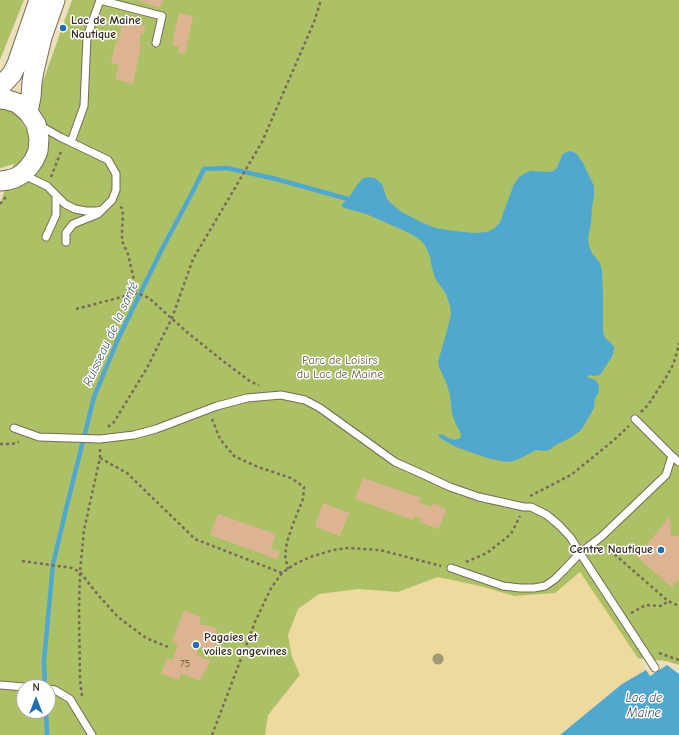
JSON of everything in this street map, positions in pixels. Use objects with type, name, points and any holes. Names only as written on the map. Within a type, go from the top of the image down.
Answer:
[{"type":"street","points":[[0,86],[12,74],[17,64],[39,0]]},
{"type":"street","points":[[0,182],[12,179],[22,174],[32,164],[38,151],[39,138],[32,118],[32,82],[42,37],[55,0]]},
{"type":"street","points":[[0,99],[17,103],[32,118]]},
{"type":"lane","points":[[71,142],[84,106],[87,38],[100,0],[162,16],[156,43]]},
{"type":"lane","points":[[32,118],[71,142],[108,160],[116,174],[116,190],[112,200],[98,214],[73,224],[66,233],[66,242]]},
{"type":"lane","points":[[22,174],[47,186],[65,204],[75,209],[86,211],[97,211],[103,209]]},
{"type":"lane","points":[[46,237],[56,215],[56,195]]},
{"type":"lane","points":[[14,428],[39,437],[100,439],[134,435],[209,409],[247,398],[281,395],[305,400],[348,428],[395,462],[450,487],[479,497],[524,507],[531,507],[547,515],[571,538],[654,668]]},
{"type":"lane","points":[[635,419],[679,462]]},
{"type":"lane","points":[[451,568],[503,586],[534,588],[545,586],[556,579],[580,553],[601,537],[666,475],[672,456]]},
{"type":"lane","points":[[0,685],[16,686]]},
{"type":"lane","points":[[56,691],[70,699],[92,735]]},
{"type":"path","points":[[84,722],[80,679],[80,572],[84,530],[100,458],[100,439],[103,431],[114,422],[147,368],[172,318],[193,259],[262,142],[314,22],[321,0]]},
{"type":"path","points":[[50,180],[63,147]]},
{"type":"path","points":[[112,200],[122,208],[122,241],[128,254],[137,293]]},
{"type":"path","points":[[76,309],[137,293],[149,298],[222,361],[251,382],[281,395]]},
{"type":"path","points":[[212,735],[254,622],[271,588],[282,573],[295,564],[323,553],[348,548],[380,550],[451,568],[487,553],[511,534],[524,507],[524,499],[571,475],[614,440],[635,419],[648,404],[673,365],[679,343]]},
{"type":"path","points":[[209,409],[220,439],[234,456],[258,467],[291,478],[304,487],[303,499],[287,542],[285,555],[288,569]]},
{"type":"path","points":[[100,458],[127,473],[195,539],[282,573]]},
{"type":"path","points":[[612,552],[668,601],[679,606]]},
{"type":"path","points":[[22,561],[72,568],[80,572],[118,617],[146,638],[168,647]]},
{"type":"path","points":[[622,618],[646,605],[662,606],[668,601]]},
{"type":"green space","points":[[0,0],[24,0],[0,60]]},
{"type":"green space","name":"Parc de Loisirs du Lac de Maine","points":[[72,0],[679,0],[679,665],[666,661],[556,651],[345,735],[0,735],[0,204],[14,164],[0,168],[0,109],[15,114],[26,129]]},
{"type":"sand","points":[[580,572],[646,670],[622,684],[560,735],[265,735],[268,715],[300,675],[292,657],[288,635],[298,609],[319,594],[358,589],[398,592],[438,577],[480,586],[514,596],[555,593]]},
{"type":"water","points":[[571,151],[577,154],[583,163],[594,186],[591,223],[588,238],[589,246],[592,253],[600,263],[602,271],[603,331],[605,338],[614,347],[613,355],[600,375],[589,375],[587,377],[598,383],[599,389],[595,398],[594,408],[580,431],[551,449],[546,451],[536,450],[514,461],[506,462],[487,458],[456,447],[440,438],[438,434],[455,440],[460,438],[461,434],[452,414],[450,395],[438,362],[451,315],[450,306],[446,294],[435,278],[430,257],[425,245],[418,238],[405,231],[366,214],[344,208],[341,205],[348,199],[363,178],[375,178],[382,184],[387,199],[392,204],[400,211],[423,223],[436,228],[455,231],[474,233],[487,232],[495,228],[500,222],[514,184],[519,177],[531,171],[553,171],[557,168],[562,155]]},
{"type":"water","name":"Lac de Maine","points":[[667,665],[679,674],[679,735],[560,735],[622,684],[646,670],[650,676]]},
{"type":"building","points":[[137,0],[163,0],[160,8]]},
{"type":"building","points":[[179,13],[193,16],[185,54],[178,53],[179,47],[172,45]]},
{"type":"building","points":[[122,22],[145,26],[144,34],[141,33],[139,45],[141,45],[133,84],[115,79],[119,65],[111,63]]},
{"type":"building","points":[[363,478],[421,498],[419,503],[432,507],[433,503],[446,509],[439,529],[419,522],[421,518],[415,516],[413,520],[355,499]]},
{"type":"building","points":[[323,503],[349,513],[340,536],[315,527]]},
{"type":"building","points":[[218,514],[276,534],[271,549],[280,551],[277,559],[210,535]]},
{"type":"building","name":"Centre Nautique","points":[[670,516],[671,536],[679,536],[679,581],[673,582],[673,588],[637,557]]},
{"type":"building","name":"Pagaies et voiles angevines","points":[[184,610],[201,617],[199,623],[217,629],[214,652],[199,647],[196,655],[211,661],[199,681],[181,673],[179,680],[161,674],[167,658],[172,660],[178,644],[172,642]]},
{"type":"waterway","name":"Ruisseau de la santé","points":[[45,679],[44,661],[53,564],[94,397],[118,339],[162,249],[204,169],[227,168],[276,179],[348,199]]},
{"type":"waterway","name":"Ruisseau de la santé","points":[[46,719],[47,735]]},
{"type":"place","name":"Lac de Maine Nautique","points":[[63,28]]},
{"type":"place","name":"Centre Nautique","points":[[661,550]]},
{"type":"place","name":"Pagaies et voiles angevines","points":[[196,645]]}]
